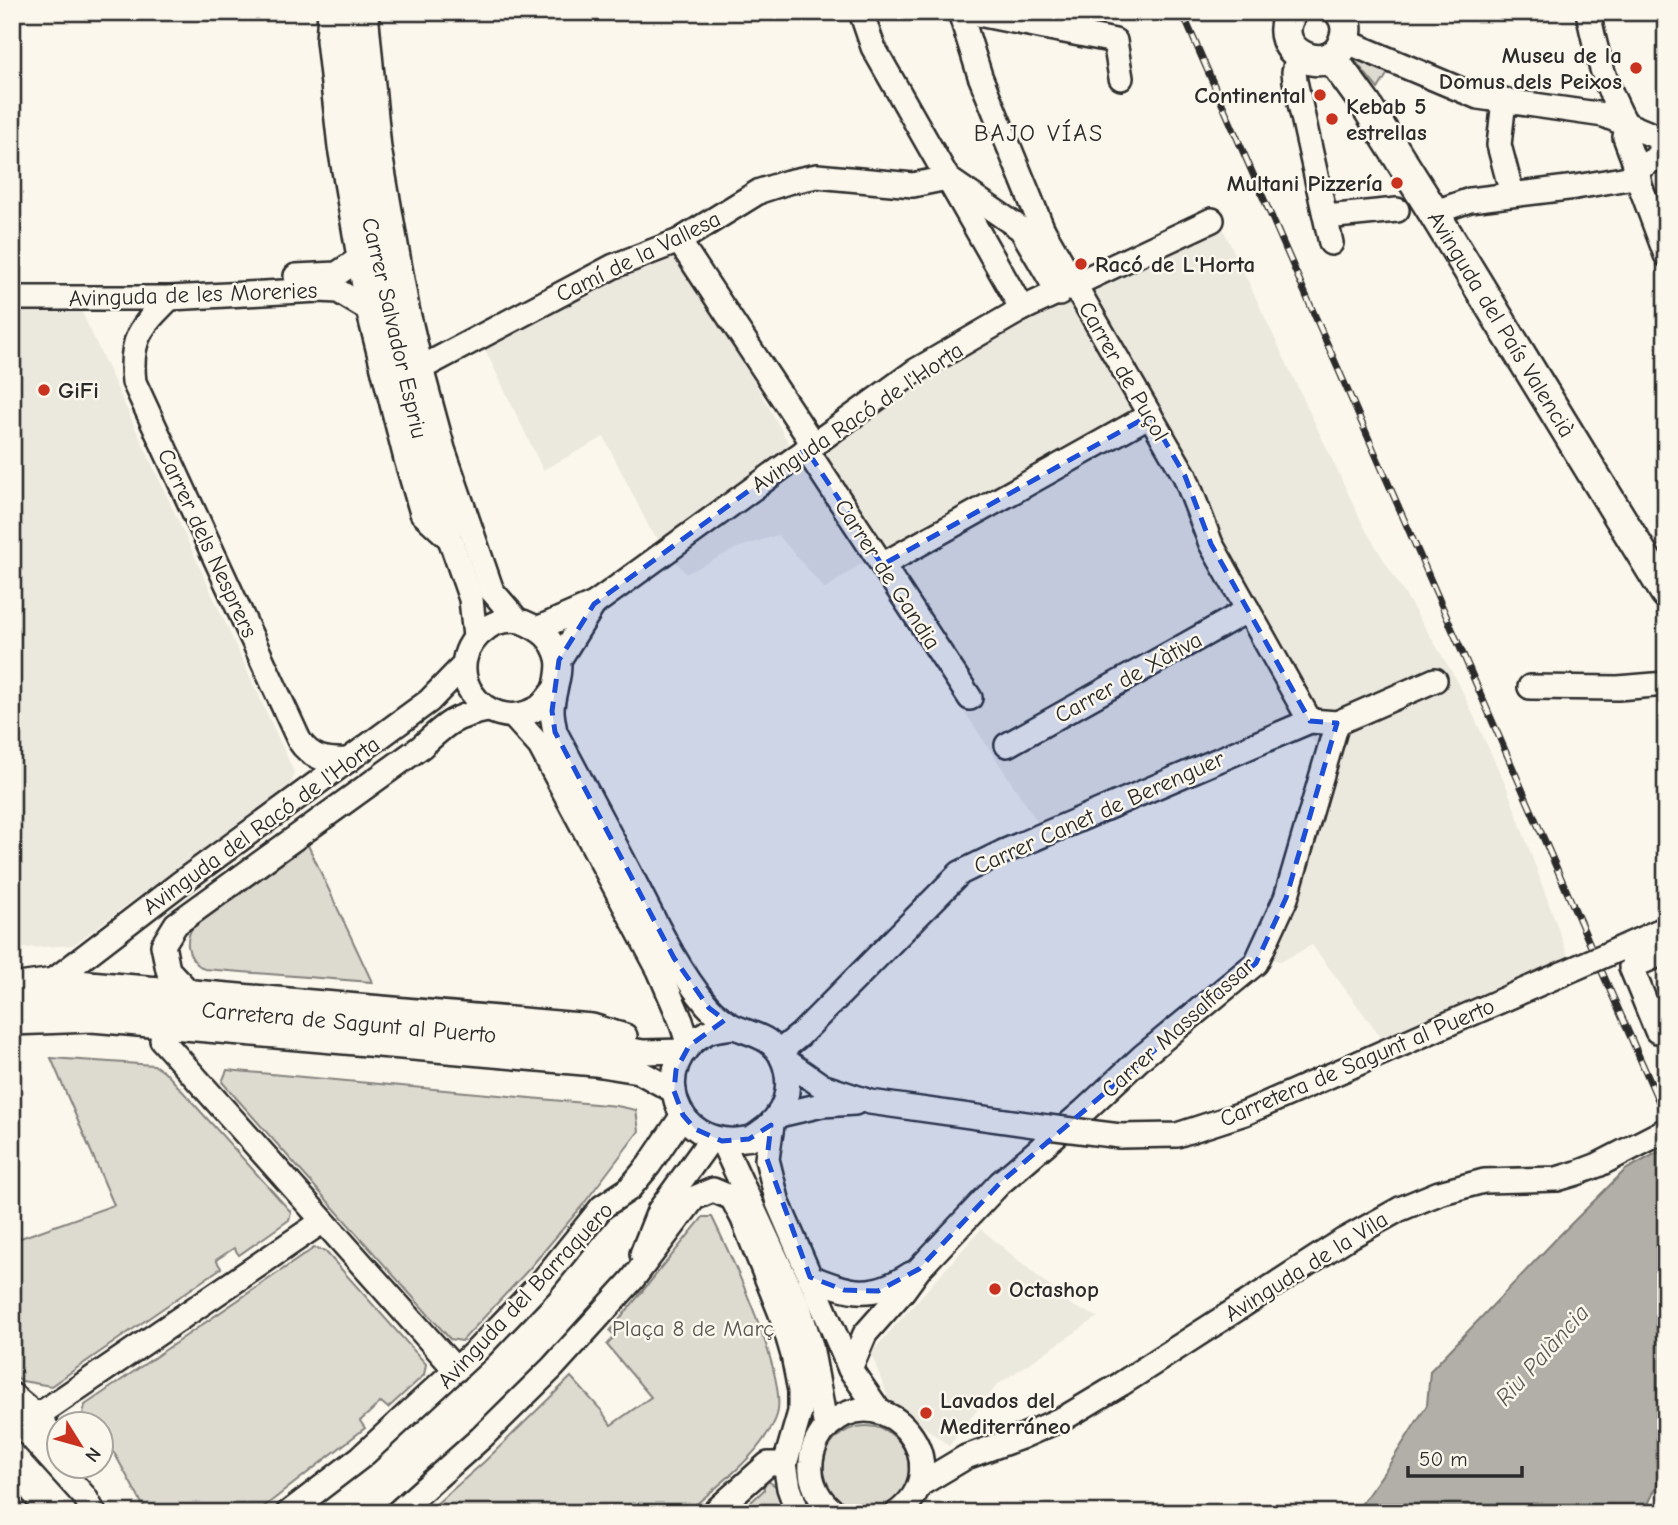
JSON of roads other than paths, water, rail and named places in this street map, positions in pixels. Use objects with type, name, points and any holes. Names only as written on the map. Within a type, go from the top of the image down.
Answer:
[{"type":"main road","points":[[1292,12],[1287,19],[1286,39],[1298,55],[1314,61],[1341,31]]},
{"type":"main road","name":"Avinguda del País Valencià","points":[[1341,31],[1375,97],[1666,568]]},
{"type":"main road","name":"Avinguda del País Valencià","points":[[1341,31],[1366,105],[1666,593]]},
{"type":"street","points":[[330,12],[328,40],[340,147],[368,309],[422,513],[450,539]]},
{"type":"street","name":"Carrer Salvador Espriu","points":[[345,12],[359,147],[376,254],[403,379],[450,539],[471,599],[475,636]]},
{"type":"street","name":"Carrer Salvador Espriu","points":[[366,12],[379,148],[407,308],[421,368],[443,449],[492,592],[517,620]]},
{"type":"street","points":[[861,12],[873,47],[1022,309]]},
{"type":"street","name":"Carrer de Puçol","points":[[960,12],[1032,229],[1066,289],[1150,415],[1185,476],[1211,544],[1310,721]]},
{"type":"street","points":[[968,12],[1115,41],[1121,78]]},
{"type":"street","points":[[1588,12],[1599,64],[1612,100],[1627,126],[1625,137],[1666,255]]},
{"type":"street","points":[[1341,31],[1479,97],[1604,115],[1627,126],[1647,131],[1664,147],[1628,178],[1470,200],[1444,209]]},
{"type":"street","points":[[1298,55],[1294,72],[1331,243]]},
{"type":"street","points":[[1504,100],[1499,145],[1512,194]]},
{"type":"street","name":"Camí de la Vallesa","points":[[421,368],[614,266],[678,241],[760,191],[817,176],[913,185],[947,178]]},
{"type":"street","points":[[947,178],[1032,229]]},
{"type":"street","points":[[1326,217],[1397,210]]},
{"type":"street","name":"Avinguda Racó de l'Horta","points":[[539,628],[594,604],[915,371],[1022,309],[1212,220]]},
{"type":"street","name":"Carrer de Gandia","points":[[678,241],[882,565],[970,698]]},
{"type":"street","name":"Avinguda de les Moreries","points":[[12,285],[174,284],[337,274],[359,258]]},
{"type":"street","name":"Avinguda de les Moreries","points":[[12,298],[170,298],[318,290],[338,291],[368,309]]},
{"type":"street","name":"Carrer dels Nesprers","points":[[170,298],[144,324],[131,357],[134,382],[299,740],[306,751],[328,761],[349,760]]},
{"type":"street","points":[[882,565],[1150,415]]},
{"type":"street","name":"Avinguda Racó de l'Horta","points":[[559,660],[594,604]]},
{"type":"street","name":"Carrer de Xàtiva","points":[[1007,745],[1248,610]]},
{"type":"street","points":[[554,690],[537,709],[513,716],[487,710],[468,691],[463,666],[466,650],[475,636],[494,623],[517,620],[539,628],[552,642],[559,660],[552,711],[555,732],[674,958],[709,1008],[734,1027],[759,1034],[780,1055],[788,1077],[787,1097],[776,1120],[767,1159],[778,1203],[850,1369],[880,1412]]},
{"type":"street","name":"Avinguda del Racó de l'Horta","points":[[54,980],[179,884],[429,701],[463,666]]},
{"type":"street","name":"Carrer Canet de Berenguer","points":[[780,1055],[960,873],[1003,852],[1310,721],[1337,723],[1435,680]]},
{"type":"street","points":[[1530,687],[1618,688],[1666,684]]},
{"type":"street","name":"Avinguda del Racó de l'Horta","points":[[187,990],[168,970],[163,945],[176,924],[421,747],[446,724],[461,715],[487,710]]},
{"type":"street","points":[[513,716],[540,746],[659,970],[681,1021],[687,1048]]},
{"type":"street","name":"Carrer Massalfassar","points":[[850,1369],[865,1334],[904,1291],[919,1269],[1000,1183],[1143,1056],[1256,963],[1286,898],[1337,723]]},
{"type":"street","name":"Carretera de Sagunt al Puerto","points":[[780,1055],[822,1086],[870,1102],[1120,1136],[1177,1135],[1245,1114],[1666,928]]},
{"type":"street","points":[[1657,1031],[1631,967],[1666,951]]},
{"type":"street","points":[[12,986],[54,980],[592,1026],[627,1036],[643,1052]]},
{"type":"street","name":"Carretera de Sagunt al Puerto","points":[[12,1002],[89,999],[598,1044],[643,1052],[687,1048]]},
{"type":"street","name":"Carretera de Sagunt al Puerto","points":[[12,1023],[92,1020],[615,1067],[638,1071],[674,1091]]},
{"type":"street","points":[[734,1027],[709,1031],[687,1048],[676,1070],[674,1091],[683,1115],[695,1129],[717,1140],[749,1139],[776,1120]]},
{"type":"street","points":[[12,1038],[94,1035],[573,1076],[615,1067]]},
{"type":"street","points":[[162,1041],[456,1370]]},
{"type":"street","name":"Carretera de Sagunt al Puerto","points":[[776,1120],[822,1105],[870,1102]]},
{"type":"street","name":"Avinguda del Barraquero","points":[[288,1513],[361,1457],[456,1370],[540,1284],[603,1207],[629,1189],[683,1115]]},
{"type":"street","name":"Avinguda de la Vila","points":[[919,1485],[966,1457],[1066,1417],[1344,1240],[1400,1209],[1439,1193],[1484,1181],[1557,1179],[1598,1165],[1666,1130]]},
{"type":"street","points":[[632,1280],[659,1211],[717,1140]]},
{"type":"street","points":[[717,1140],[799,1308],[811,1346],[826,1428]]},
{"type":"street","points":[[397,1513],[481,1438],[552,1368],[632,1280],[694,1198],[713,1190],[732,1199],[743,1219],[781,1314],[798,1379],[800,1412],[785,1464],[789,1488],[798,1513]]},
{"type":"street","points":[[37,1416],[323,1221]]},
{"type":"street","name":"Carrer Massalfassar","points":[[810,1277],[844,1290],[878,1291],[891,1287],[919,1269]]},
{"type":"street","points":[[12,1395],[46,1427]]},
{"type":"street","points":[[826,1509],[811,1477],[811,1462],[819,1437],[826,1428],[850,1413],[867,1411],[880,1412],[901,1422],[916,1441],[922,1462],[919,1485],[906,1505],[897,1513]]},
{"type":"street","points":[[12,1416],[85,1497],[94,1513]]},
{"type":"street","points":[[916,1441],[966,1457]]},
{"type":"street","points":[[713,1513],[768,1464],[785,1464]]},
{"type":"street","points":[[88,1480],[113,1513]]},
{"type":"street","points":[[12,1507],[17,1513]]},
{"type":"water","name":"Riu Palància","points":[[1666,1148],[1666,1466],[1644,1513],[1355,1513],[1427,1405],[1430,1371],[1625,1170]]},
{"type":"railway","points":[[1182,12],[1666,1118]]},
{"type":"place","name":"Museu de la Domus dels Peixos","points":[[1636,68]]},
{"type":"place","name":"Continental","points":[[1320,95]]},
{"type":"place","name":"Kebab 5 estrellas","points":[[1332,119]]},
{"type":"place","name":"Multani Pizzería","points":[[1397,183]]},
{"type":"place","name":"Racó de L'Horta","points":[[1081,264]]},
{"type":"place","name":"GiFi","points":[[44,390]]},
{"type":"place","name":"Octashop","points":[[995,1289]]},
{"type":"place","name":"Lavados del Mediterráneo","points":[[926,1413]]},
{"type":"district","name":"BAJO VÍAS","points":[[1039,133]]},
{"type":"park label","name":"Plaça 8 de Març","points":[[693,1328]]}]
